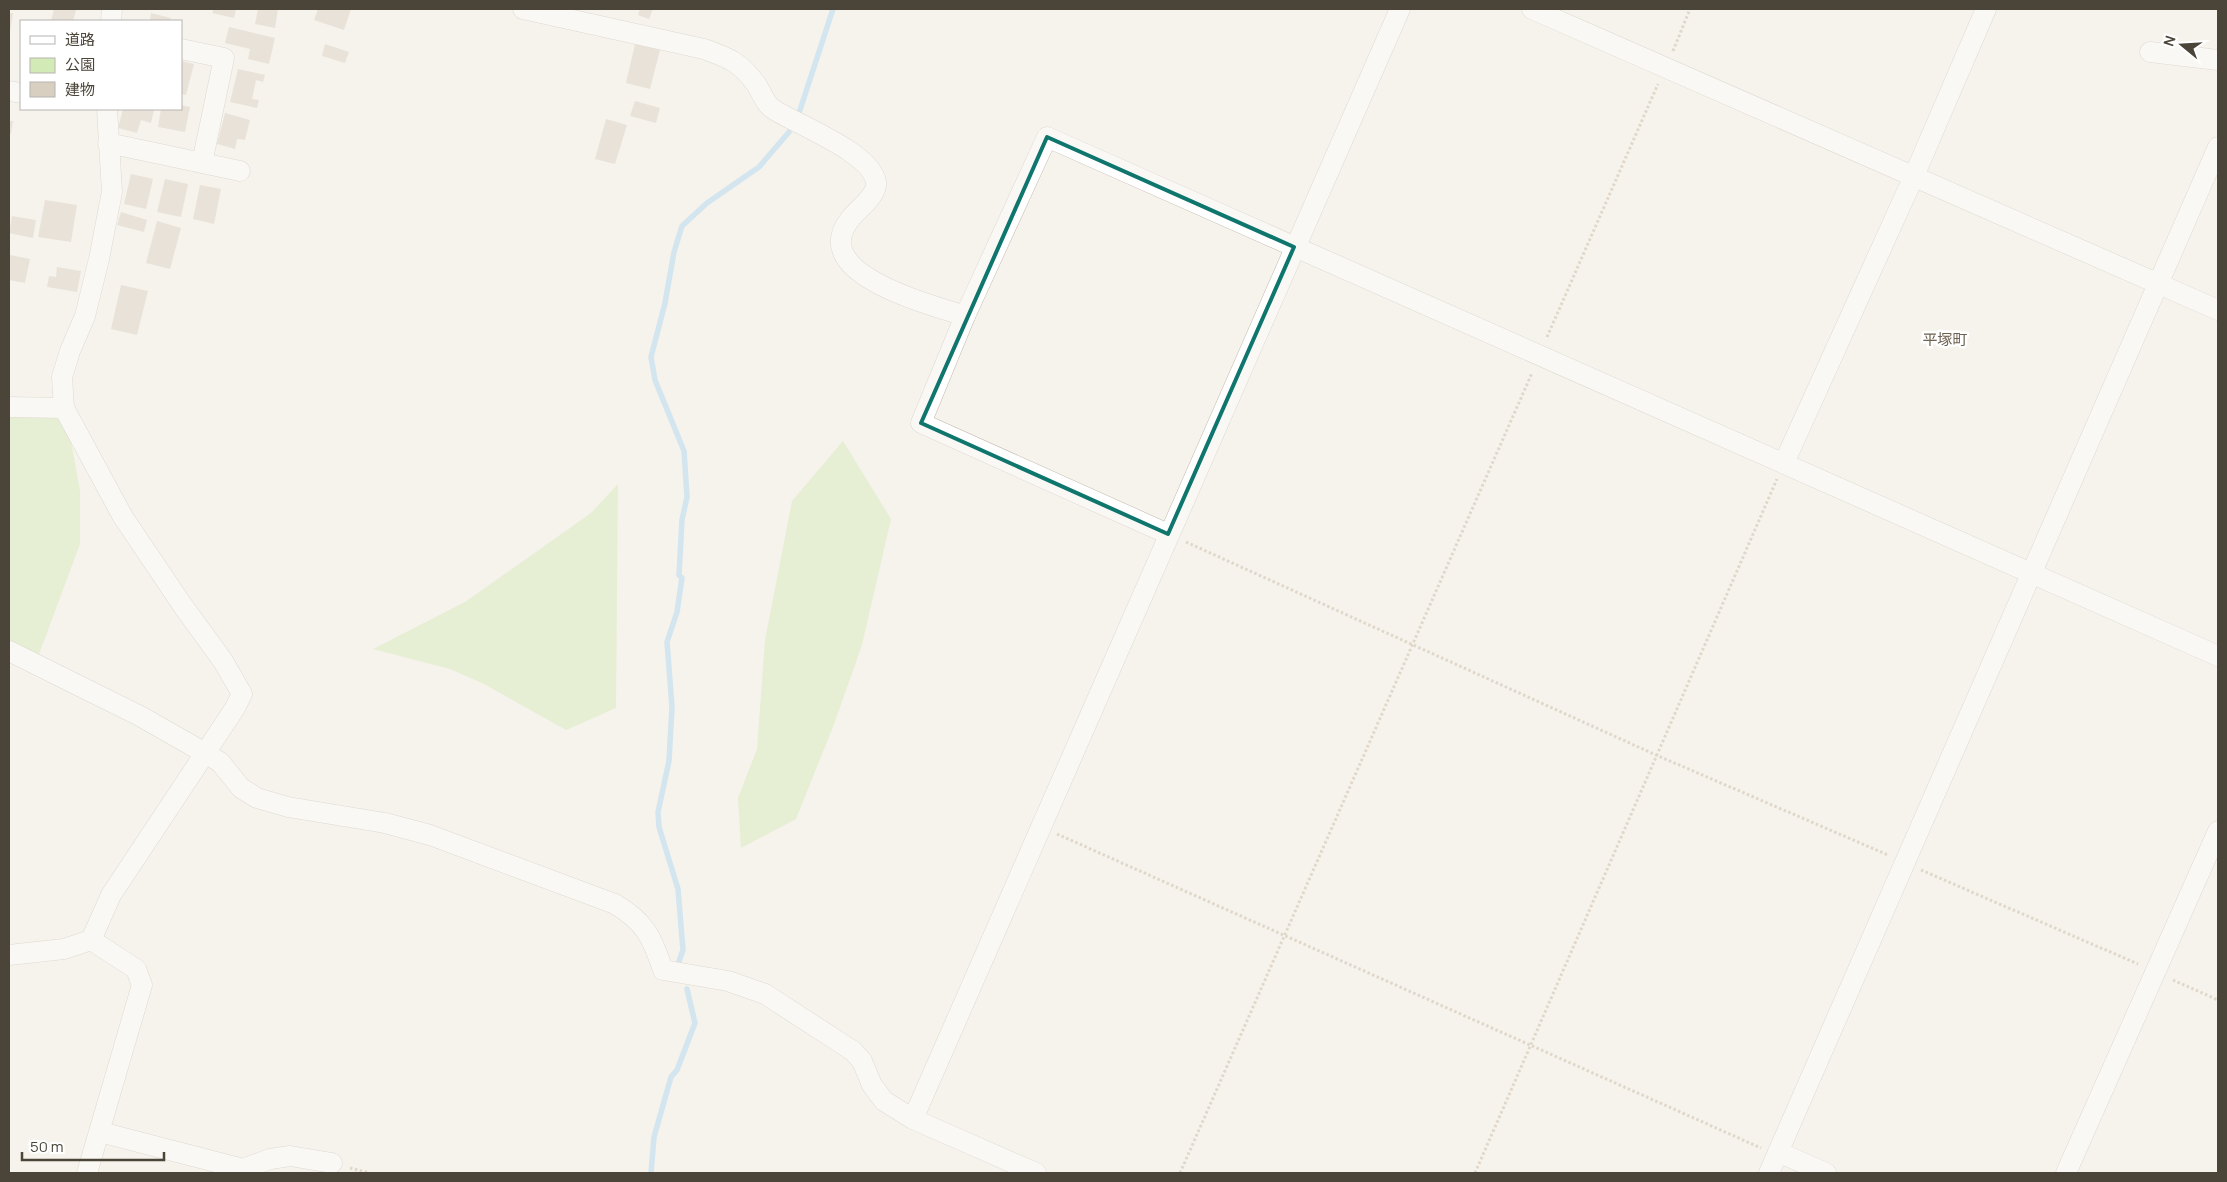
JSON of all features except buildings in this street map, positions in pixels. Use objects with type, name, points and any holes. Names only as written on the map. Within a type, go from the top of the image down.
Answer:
[{"type":"street","points":[[523,9],[704,48],[732,59],[746,71],[771,108],[855,154],[871,170],[876,183],[873,193],[849,221],[842,233],[842,249],[853,269],[875,284],[965,316]]},
{"type":"street","points":[[913,1119],[1168,534],[1400,9]]},
{"type":"street","points":[[1532,9],[2218,310]]},
{"type":"street","points":[[1784,462],[1914,176],[1986,9]]},
{"type":"street","points":[[182,49],[224,58],[202,163]]},
{"type":"street","points":[[2150,52],[2218,60]]},
{"type":"street","points":[[9,955],[64,950],[91,940],[111,895],[187,783],[242,694],[224,661],[183,606],[123,517],[64,408],[62,376],[84,316],[99,259],[112,192],[107,110]]},
{"type":"street","points":[[1168,534],[921,423],[965,316],[1047,137],[1784,462],[2032,575],[2218,656]]},
{"type":"street","points":[[108,143],[240,171]]},
{"type":"street","points":[[1826,1173],[1775,1160],[2218,147]]},
{"type":"street","points":[[9,407],[64,408]]},
{"type":"street","points":[[9,651],[140,716],[205,753],[220,762],[241,788],[258,798],[288,807],[386,823],[430,835],[615,904],[632,914],[652,938],[663,970],[728,981],[764,994],[853,1052],[862,1061],[872,1086],[884,1101],[913,1119],[1036,1173]]},
{"type":"street","points":[[2066,1173],[2218,830]]},
{"type":"street","points":[[87,1173],[142,985],[136,969],[91,940]]},
{"type":"street","points":[[100,1132],[243,1169],[270,1159],[290,1156],[332,1163]]},
{"type":"path","points":[[1180,1173],[1690,9]]},
{"type":"path","points":[[1475,1173],[1784,462]]},
{"type":"path","points":[[1168,534],[1656,755],[2218,1000]]},
{"type":"path","points":[[1040,826],[1532,1045],[1775,1160]]},
{"type":"highlighted area","points":[[1047,137],[1294,247],[1168,534],[921,423]]},
{"type":"green space","points":[[9,413],[47,416],[58,419],[71,441],[80,491],[80,544],[38,657],[9,659]]},
{"type":"green space","points":[[843,441],[891,519],[862,645],[833,727],[796,819],[741,848],[738,798],[757,749],[765,640],[792,501]]},
{"type":"green space","points":[[618,484],[616,708],[566,730],[484,684],[450,669],[373,649],[465,602],[591,513]]},
{"type":"waterway","points":[[799,113],[833,9]]},
{"type":"waterway","points":[[678,964],[683,950],[678,889],[659,827],[658,812],[669,761],[672,707],[667,642],[677,612],[682,578],[679,575],[682,520],[687,497],[684,451],[655,380],[651,357],[665,303],[674,252],[682,226],[707,203],[759,167],[789,132]]},
{"type":"waterway","points":[[651,1173],[654,1137],[671,1077],[677,1070],[695,1023],[687,989]]},
{"type":"district","name":"平塚町","points":[[1945,340]]}]
